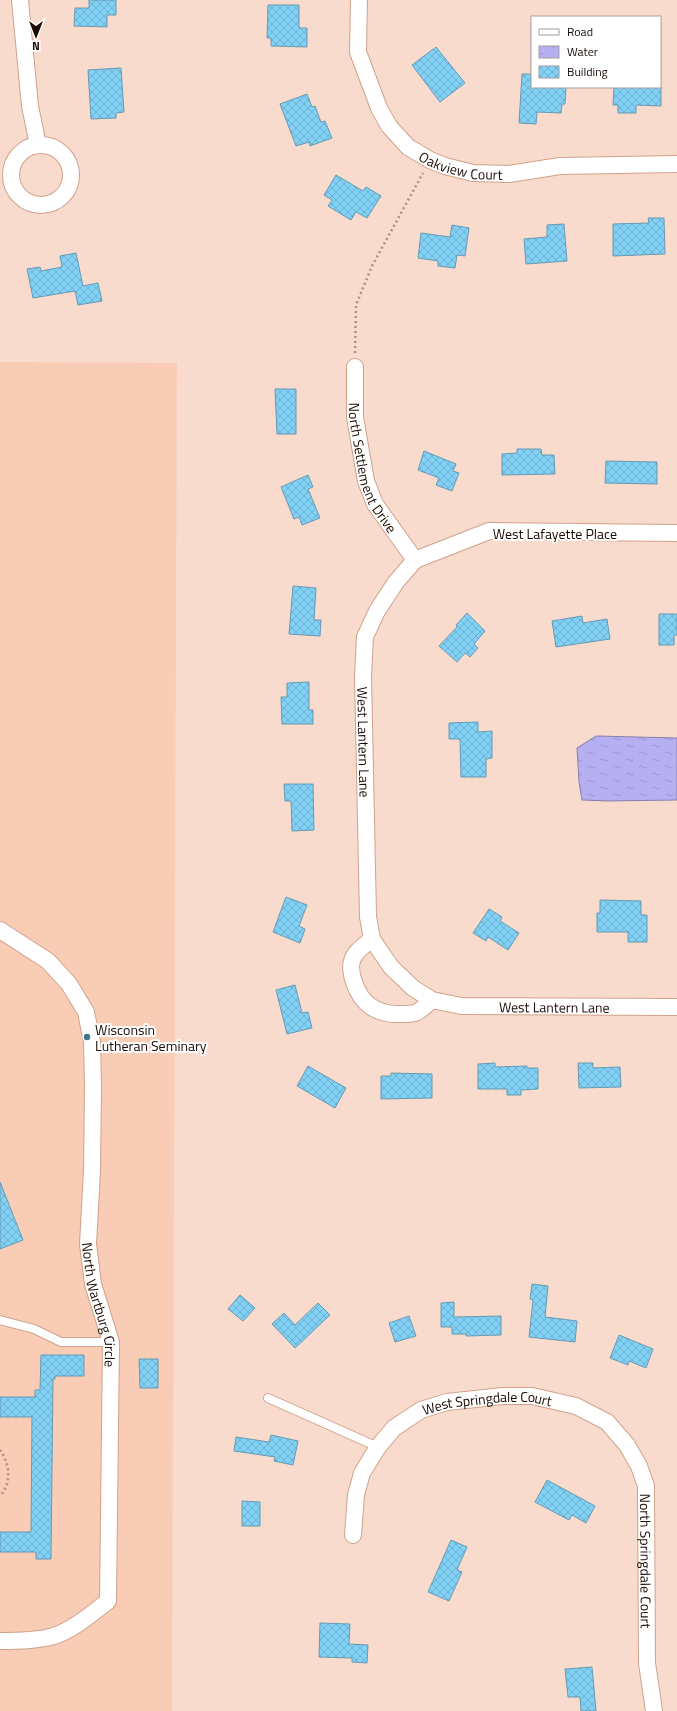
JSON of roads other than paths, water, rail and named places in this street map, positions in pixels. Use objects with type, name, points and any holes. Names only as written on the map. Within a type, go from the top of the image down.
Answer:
[{"type":"street","points":[[20,0],[30,106],[38,146]]},
{"type":"street","name":"Oakview Court","points":[[359,0],[358,52],[379,108],[389,126],[408,147],[430,160],[445,166],[472,173],[509,174],[560,166],[677,164]]},
{"type":"street","name":"North Settlement Drive","points":[[355,368],[355,417],[366,481],[375,504],[414,560]]},
{"type":"street","name":"West Lafayette Place","points":[[414,560],[489,532],[677,533]]},
{"type":"street","name":"West Lantern Lane","points":[[414,560],[396,582],[376,611],[365,637],[364,676],[368,909],[372,939],[391,967],[413,988],[432,1000],[461,1006],[677,1007]]},
{"type":"street","name":"North Wartburg Circle","points":[[0,930],[48,961],[68,984],[86,1012],[92,1042],[93,1086],[92,1171],[88,1244],[93,1284],[111,1342],[108,1600],[83,1621],[51,1637],[0,1641]]},
{"type":"street","points":[[372,939],[361,948],[352,961],[352,977],[356,990],[364,1001],[375,1010],[388,1014],[401,1014],[416,1013],[432,1000]]},
{"type":"street","name":"West Springdale Court","points":[[378,1446],[394,1428],[421,1410],[447,1402],[473,1398],[532,1396],[576,1406],[607,1422]]},
{"type":"street","name":"North Springdale Court","points":[[607,1422],[627,1445],[639,1466],[646,1486],[647,1663],[654,1711]]},
{"type":"street","points":[[353,1535],[356,1494],[362,1473],[378,1446]]},
{"type":"lane","points":[[0,1320],[34,1329],[61,1342],[111,1342]]},
{"type":"lane","points":[[268,1398],[378,1446]]},
{"type":"water","points":[[596,736],[677,738],[677,800],[582,800],[579,782],[577,748]]},
{"type":"place","name":"Wisconsin Lutheran Seminary","points":[[87,1037]]}]
